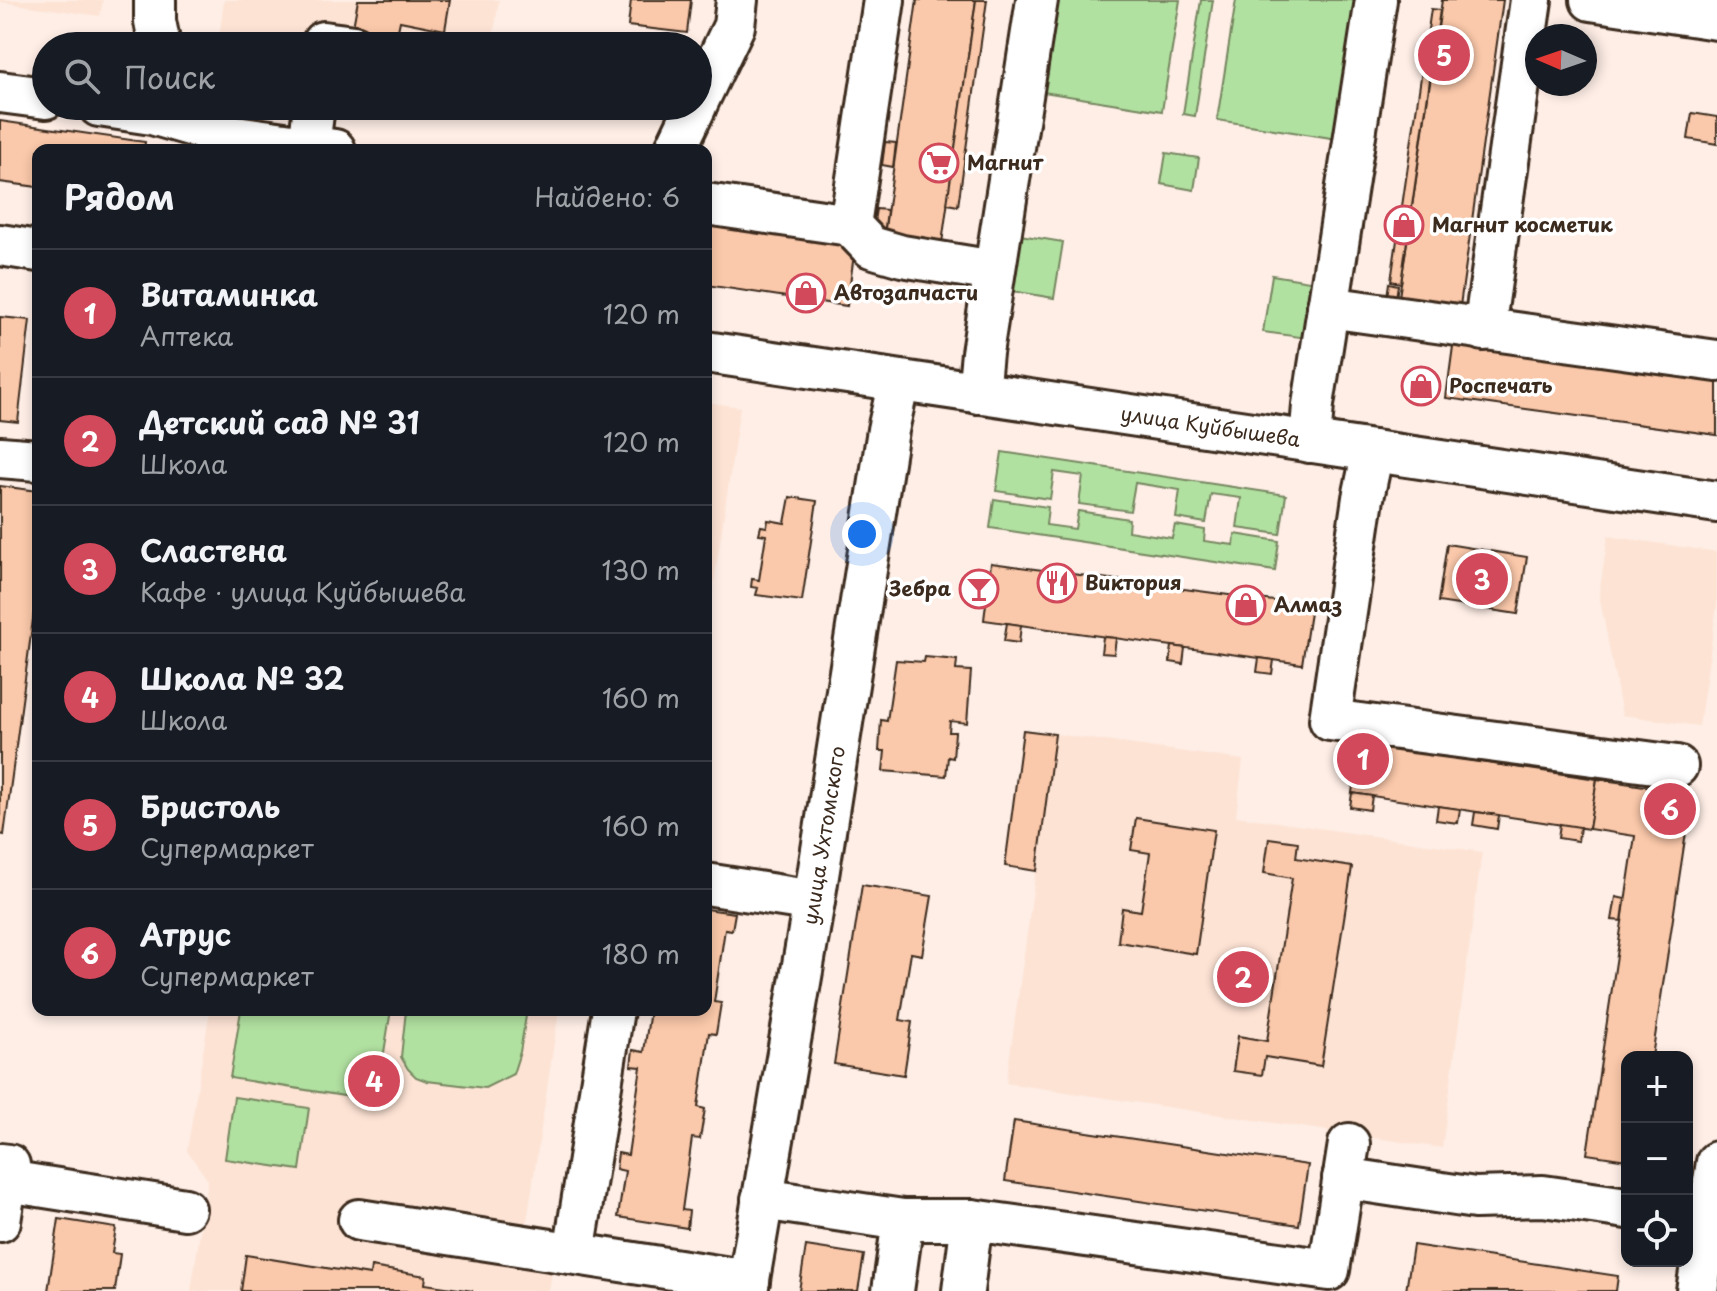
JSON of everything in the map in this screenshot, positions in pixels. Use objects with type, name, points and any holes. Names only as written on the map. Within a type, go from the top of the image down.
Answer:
[{"type":"street","points":[[155,0],[157,32]]},
{"type":"street","points":[[712,72],[734,26],[737,0]]},
{"type":"street","points":[[850,225],[884,0]]},
{"type":"street","points":[[978,393],[1037,0]]},
{"type":"street","points":[[1310,442],[1313,405],[1376,0]]},
{"type":"street","points":[[1484,330],[1531,0]]},
{"type":"street","points":[[1591,0],[1717,19]]},
{"type":"street","points":[[0,92],[32,96]]},
{"type":"street","points":[[317,120],[321,144]]},
{"type":"street","points":[[678,144],[689,120]]},
{"type":"street","points":[[178,126],[293,144]]},
{"type":"street","points":[[712,205],[850,225],[871,247],[902,256],[994,271]]},
{"type":"street","points":[[0,245],[32,250]]},
{"type":"street","points":[[1328,307],[1717,361]]},
{"type":"street","name":"улица Куйбышева","points":[[712,353],[1717,502]]},
{"type":"street","name":"улица Ухтомского","points":[[748,1286],[814,901],[888,430],[899,381]]},
{"type":"street","points":[[1373,451],[1363,498],[1330,720],[1677,766]]},
{"type":"street","points":[[0,457],[32,460]]},
{"type":"street","points":[[712,885],[814,901]]},
{"type":"street","points":[[574,1253],[612,1016]]},
{"type":"street","points":[[762,1199],[903,1220],[972,1220],[1329,1270],[1346,1161],[1475,1198],[1543,1196],[1621,1207]]},
{"type":"street","points":[[1697,1291],[1698,1218],[1717,1162]]},
{"type":"street","points":[[0,1221],[5,1170],[185,1209]]},
{"type":"street","points":[[359,1220],[574,1253],[748,1286]]},
{"type":"street","points":[[896,1291],[903,1220]]},
{"type":"street","points":[[963,1291],[972,1220]]},
{"type":"shaded area","points":[[0,0],[103,0],[100,16]]},
{"type":"shaded area","points":[[224,0],[499,0],[494,32],[220,32]]},
{"type":"shaded area","points":[[712,403],[740,407],[712,596]]},
{"type":"shaded area","points":[[1608,536],[1717,552],[1717,605],[1699,726],[1622,715],[1599,594]]},
{"type":"shaded area","points":[[1055,734],[1243,760],[1236,816],[1482,852],[1442,1148],[1006,1083]]},
{"type":"shaded area","points":[[209,1016],[558,1016],[526,1228],[558,1234],[549,1291],[191,1291],[208,1180],[187,1151]]},
{"type":"green space","points":[[1051,0],[1180,0],[1162,111],[1037,91]]},
{"type":"green space","points":[[1201,0],[1213,0],[1195,116],[1183,114]]},
{"type":"green space","points":[[1236,0],[1360,0],[1338,139],[1217,120]]},
{"type":"green space","points":[[1166,153],[1199,158],[1194,190],[1161,184]]},
{"type":"green space","points":[[1014,234],[1063,242],[1054,298],[1005,290]]},
{"type":"green space","points":[[1272,275],[1316,282],[1307,338],[1263,332]]},
{"type":"green space","points":[[1002,452],[1286,495],[1280,534],[1237,528],[1241,498],[1211,494],[1206,523],[1176,518],[1180,490],[1135,483],[1130,511],[1079,504],[1083,476],[1054,472],[1050,499],[996,491]]},
{"type":"green space","points":[[994,499],[1048,507],[1046,525],[1075,529],[1078,511],[1129,519],[1128,531],[1172,538],[1175,525],[1205,530],[1204,541],[1234,545],[1235,534],[1279,541],[1275,571],[990,528]]},
{"type":"green space","points":[[240,1016],[390,1016],[376,1101],[230,1078]]},
{"type":"green space","points":[[405,1016],[526,1016],[513,1074],[485,1088],[416,1077],[401,1057]]},
{"type":"green space","points":[[234,1097],[309,1108],[300,1170],[225,1159]]},
{"type":"building","points":[[358,0],[450,0],[445,30],[400,21],[398,32],[353,27]]},
{"type":"building","points":[[631,0],[691,0],[687,32],[628,26]]},
{"type":"building","points":[[917,0],[976,0],[942,243],[884,235]]},
{"type":"building","points":[[976,0],[987,0],[958,206],[947,204]]},
{"type":"building","points":[[1442,0],[1503,0],[1459,313],[1398,304]]},
{"type":"building","points":[[1431,9],[1440,10],[1401,283],[1391,281]]},
{"type":"building","points":[[1692,113],[1717,117],[1717,144],[1688,139]]},
{"type":"building","points":[[0,121],[145,142],[32,144],[32,186],[0,182]]},
{"type":"building","points":[[885,142],[896,143],[893,167],[882,165]]},
{"type":"building","points":[[876,209],[887,210],[884,235],[872,233]]},
{"type":"building","points":[[712,226],[855,247],[847,306],[712,286]]},
{"type":"building","points":[[1389,283],[1398,285],[1395,304],[1386,303]]},
{"type":"building","points":[[0,317],[30,320],[18,422],[0,420]]},
{"type":"building","points":[[1454,339],[1717,375],[1717,435],[1446,398]]},
{"type":"building","points":[[0,486],[32,490],[32,627],[4,835],[0,834]]},
{"type":"building","points":[[790,497],[817,501],[802,601],[756,595],[758,588],[751,587],[752,579],[759,580],[766,535],[759,534],[761,526],[767,527],[768,520],[785,523]]},
{"type":"building","points":[[1447,544],[1527,557],[1518,614],[1438,602]]},
{"type":"building","points":[[991,563],[1311,606],[1302,664],[984,620]]},
{"type":"building","points":[[975,583],[989,585],[987,597],[974,595]]},
{"type":"building","points":[[1007,623],[1021,625],[1019,643],[1004,641]]},
{"type":"building","points":[[1103,637],[1116,638],[1114,654],[1101,653]]},
{"type":"building","points":[[1172,646],[1185,648],[1183,664],[1170,662]]},
{"type":"building","points":[[925,657],[957,660],[956,670],[971,671],[967,723],[950,721],[949,732],[955,732],[953,758],[948,757],[946,776],[883,771],[885,751],[879,751],[881,720],[887,721],[896,660],[924,662]]},
{"type":"building","points":[[1259,658],[1274,660],[1272,674],[1257,672]]},
{"type":"building","points":[[1023,730],[1055,734],[1037,871],[1005,866]]},
{"type":"building","points":[[1359,744],[1597,779],[1589,829],[1352,793]]},
{"type":"building","points":[[1597,779],[1692,793],[1653,1051],[1621,1051],[1621,1159],[1587,1154],[1635,836],[1589,829]]},
{"type":"building","points":[[1352,793],[1372,796],[1370,810],[1350,807]]},
{"type":"building","points":[[1438,806],[1460,809],[1458,823],[1436,820]]},
{"type":"building","points":[[1475,812],[1499,815],[1497,829],[1473,825]]},
{"type":"building","points":[[1136,818],[1214,830],[1196,954],[1118,942],[1122,908],[1141,911],[1150,853],[1131,850]]},
{"type":"building","points":[[1560,824],[1580,827],[1578,841],[1558,838]]},
{"type":"building","points":[[1269,838],[1298,842],[1296,858],[1352,867],[1321,1066],[1265,1057],[1262,1075],[1233,1071],[1238,1036],[1267,1041],[1292,878],[1264,873]]},
{"type":"building","points":[[862,885],[932,896],[922,955],[911,953],[900,1020],[912,1022],[904,1075],[834,1064]]},
{"type":"building","points":[[1616,897],[1625,899],[1622,921],[1612,920]]},
{"type":"building","points":[[712,910],[735,913],[732,930],[725,929],[714,1002],[721,1003],[716,1034],[709,1033],[698,1107],[705,1109],[700,1139],[692,1138],[682,1210],[689,1211],[687,1228],[618,1217],[625,1171],[616,1169],[618,1153],[628,1155],[641,1067],[631,1066],[633,1050],[644,1052],[649,1016],[712,1016]]},
{"type":"building","points":[[1014,1121],[1308,1165],[1299,1225],[1005,1181]]},
{"type":"building","points":[[59,1219],[116,1228],[112,1253],[120,1254],[115,1291],[48,1291]]},
{"type":"building","points":[[1413,1245],[1618,1276],[1616,1291],[1406,1291]]},
{"type":"building","points":[[806,1246],[864,1255],[858,1291],[799,1291]]},
{"type":"building","points":[[246,1255],[370,1275],[371,1267],[426,1276],[425,1284],[473,1291],[241,1291]]},
{"type":"place","name":"Бристоль","points":[[1444,55]]},
{"type":"place","name":"Магнит","points":[[939,163]]},
{"type":"place","name":"Магнит косметик","points":[[1404,225]]},
{"type":"place","name":"Автозапчасти","points":[[806,293]]},
{"type":"place","name":"Роспечать","points":[[1421,386]]},
{"type":"place","name":"Сластена","points":[[1482,579]]},
{"type":"place","name":"Виктория","points":[[1057,583]]},
{"type":"place","name":"Зебра","points":[[979,589]]},
{"type":"place","name":"Алмаз","points":[[1246,605]]},
{"type":"place","name":"Витаминка","points":[[1363,759]]},
{"type":"place","name":"Атрус","points":[[1670,809]]},
{"type":"place","name":"Детский сад № 31","points":[[1243,977]]},
{"type":"place","name":"Школа № 32","points":[[374,1081]]}]
